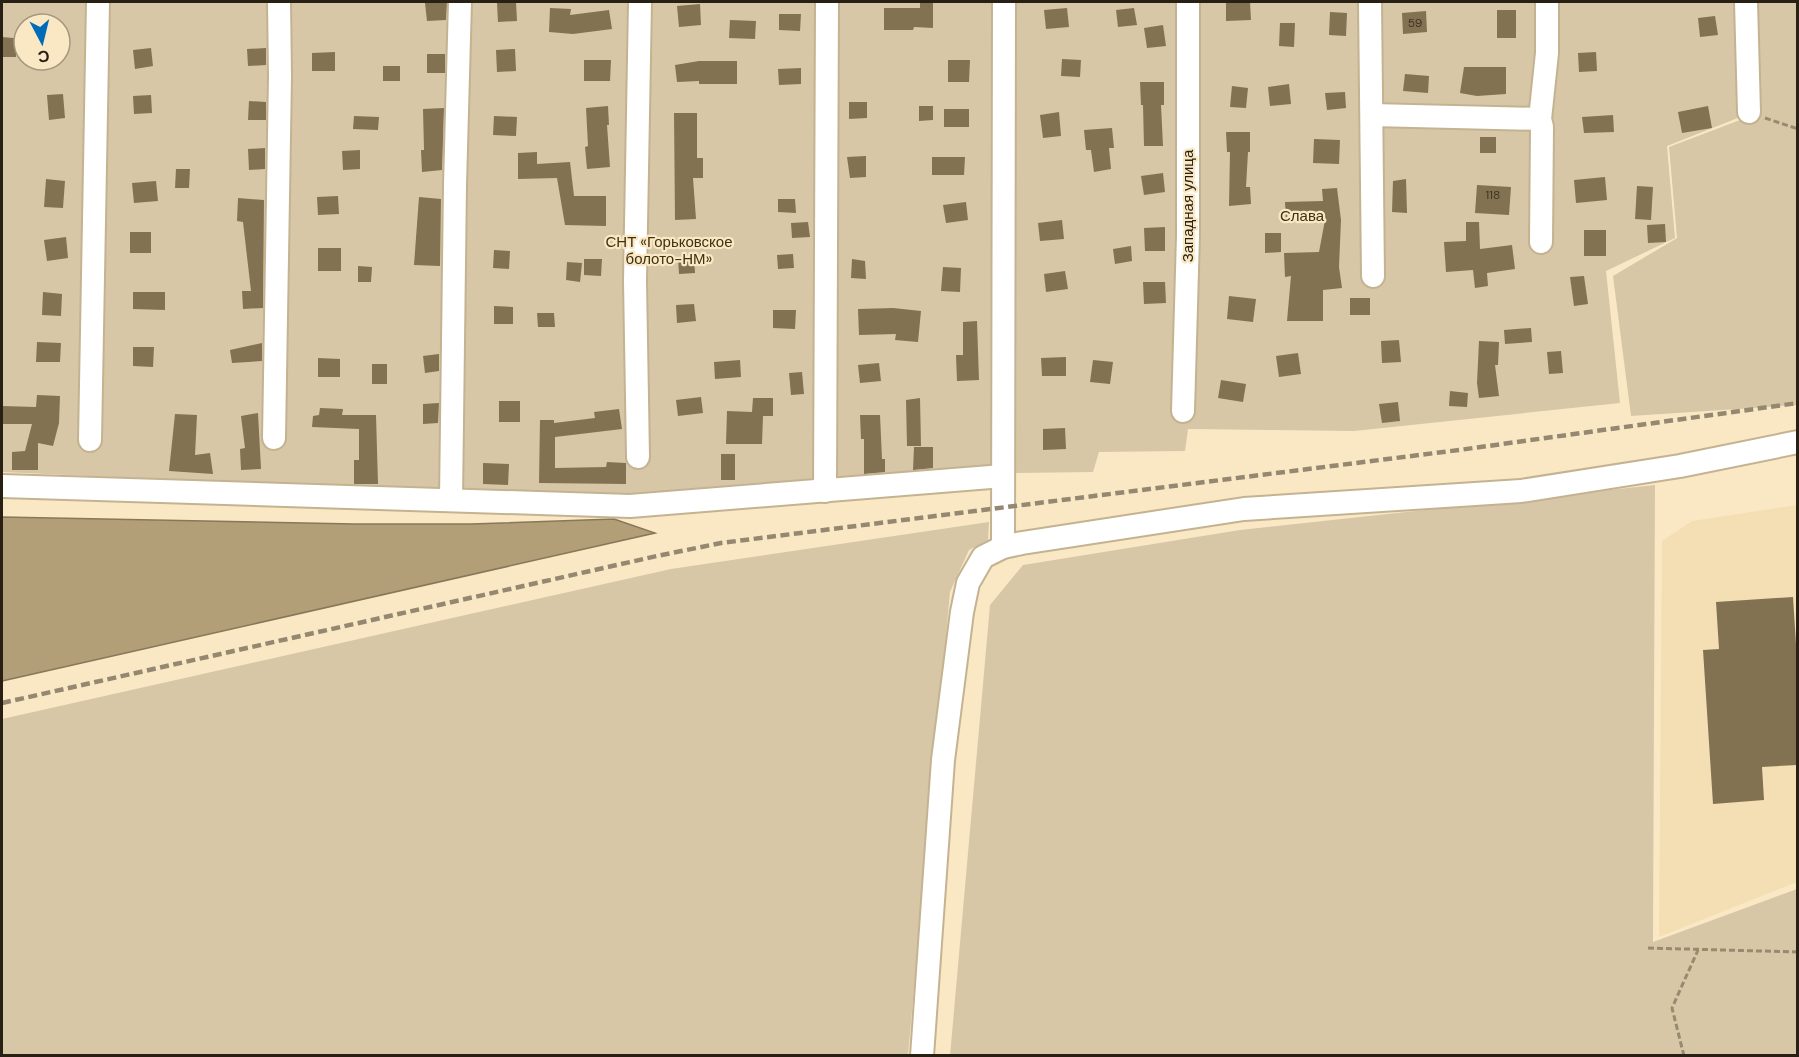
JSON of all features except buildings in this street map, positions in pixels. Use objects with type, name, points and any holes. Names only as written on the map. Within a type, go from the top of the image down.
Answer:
[{"type":"street","points":[[90,440],[98,2]]},
{"type":"street","points":[[274,438],[280,76],[279,2]]},
{"type":"street","points":[[451,500],[454,185],[460,2]]},
{"type":"street","points":[[638,457],[635,281],[640,2]]},
{"type":"street","points":[[825,491],[827,2]]},
{"type":"street","points":[[1003,547],[1004,2]]},
{"type":"street","name":"Западная улица","points":[[1183,411],[1188,236],[1188,2]]},
{"type":"street","points":[[1370,2],[1374,276]]},
{"type":"street","points":[[1540,242],[1542,127],[1540,118],[1546,53],[1546,2]]},
{"type":"street","points":[[1746,2],[1749,112]]},
{"type":"street","points":[[1372,115],[1540,118]]},
{"type":"street","points":[[922,1056],[943,760],[962,612],[968,583],[983,557],[1003,547],[1244,509],[1521,491],[1680,466],[1797,442]]},
{"type":"street","points":[[2,486],[630,506],[1003,476]]},
{"type":"path","points":[[1749,112],[1797,129]]},
{"type":"path","points":[[1648,948],[1797,952]]},
{"type":"path","points":[[1684,1056],[1672,1008],[1698,950]]},
{"type":"shaded area","points":[[1797,505],[1797,882],[1659,937],[1662,541],[1692,521]]},
{"type":"shaded area","points":[[2,517],[355,524],[471,524],[614,519],[655,533],[2,681]]},
{"type":"green space","name":"СНТ «Горьковское болото-НМ»","points":[[2,2],[1000,2],[999,468],[668,502],[2,472]]},
{"type":"green space","name":"Слава","points":[[1017,2],[1742,2],[1743,116],[1667,146],[1675,238],[1606,271],[1620,403],[1354,431],[1188,429],[1185,451],[1099,452],[1093,472],[1012,473]]},
{"type":"green space","points":[[1750,2],[1797,2],[1797,405],[1631,416],[1613,276],[1677,238],[1669,147],[1740,120],[1754,119]]},
{"type":"green space","points":[[1655,485],[1653,942],[1797,889],[1797,1055],[950,1056],[990,605],[1023,565],[1240,530]]},
{"type":"green space","points":[[989,522],[988,540],[969,550],[950,592],[908,1055],[2,1055],[2,719],[671,569]]},
{"type":"railway","points":[[2,703],[721,543],[1459,450],[1798,403]]}]
